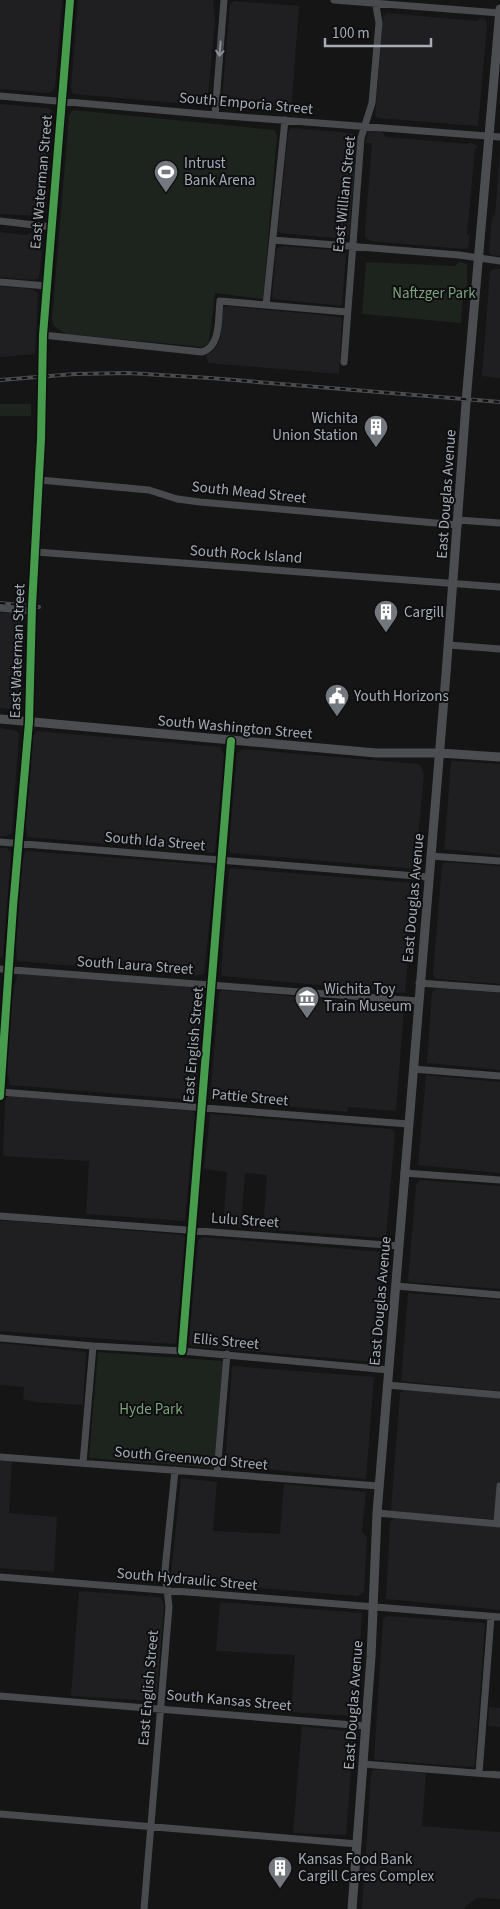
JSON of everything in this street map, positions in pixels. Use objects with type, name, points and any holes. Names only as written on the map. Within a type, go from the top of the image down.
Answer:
[{"type":"main road","name":"East Douglas Avenue","points":[[352,1909],[366,1726],[379,1486],[500,9]]},
{"type":"main road","name":"South Washington Street","points":[[0,720],[376,753],[440,753],[500,757]]},
{"type":"street","name":"East Waterman Street","points":[[43,366],[43,336],[70,0]]},
{"type":"street","points":[[215,115],[224,0]]},
{"type":"street","points":[[334,0],[500,13]]},
{"type":"street","name":"East William Street","points":[[344,362],[361,138],[372,103],[377,53],[379,24],[376,2]]},
{"type":"street","name":"South Emporia Street","points":[[0,96],[500,137]]},
{"type":"street","points":[[266,305],[285,120]]},
{"type":"street","points":[[0,221],[52,227]]},
{"type":"street","points":[[273,240],[459,255],[500,261]]},
{"type":"street","points":[[0,282],[47,286]]},
{"type":"street","points":[[43,336],[202,352],[210,349],[215,342],[220,301],[347,312]]},
{"type":"street","name":"East Waterman Street","points":[[0,1096],[28,722],[42,416]]},
{"type":"street","name":"South Mead Street","points":[[40,480],[149,490],[177,499],[200,502],[458,522],[500,523]]},
{"type":"street","name":"South Rock Island","points":[[36,552],[500,587]]},
{"type":"street","points":[[0,608],[32,611]]},
{"type":"street","points":[[449,645],[500,649]]},
{"type":"street","name":"East English Street","points":[[182,1351],[231,741]]},
{"type":"street","name":"South Ida Street","points":[[0,842],[428,877]]},
{"type":"street","points":[[430,856],[500,861]]},
{"type":"street","name":"South Laura Street","points":[[0,969],[418,1001]]},
{"type":"street","points":[[420,983],[500,989]]},
{"type":"street","points":[[412,1069],[500,1076]]},
{"type":"street","name":"Pattie Street","points":[[0,1092],[202,1106],[408,1124]]},
{"type":"street","points":[[404,1172],[500,1180]]},
{"type":"street","name":"Lulu Street","points":[[0,1216],[399,1246]]},
{"type":"street","points":[[396,1286],[500,1295]]},
{"type":"street","name":"Ellis Street","points":[[0,1338],[226,1354],[389,1370]]},
{"type":"street","points":[[83,1463],[92,1346]]},
{"type":"street","points":[[217,1474],[226,1354]]},
{"type":"street","points":[[387,1385],[500,1394]]},
{"type":"street","name":"South Greenwood Street","points":[[0,1456],[379,1486]]},
{"type":"street","name":"East English Street","points":[[144,1909],[169,1607],[165,1570],[174,1470]]},
{"type":"street","points":[[377,1513],[498,1524],[500,1486]]},
{"type":"street","name":"South Hydraulic Street","points":[[0,1577],[500,1618]]},
{"type":"street","points":[[479,1773],[492,1617]]},
{"type":"street","name":"South Kansas Street","points":[[0,1696],[366,1726]]},
{"type":"street","points":[[363,1764],[500,1775]]},
{"type":"street","points":[[0,1814],[357,1844]]},
{"type":"shaded area","points":[[0,0],[62,0],[55,88],[52,92],[0,89]]},
{"type":"shaded area","points":[[78,0],[213,0],[215,22],[207,103],[200,105],[73,94],[71,87]]},
{"type":"shaded area","points":[[234,1],[299,6],[291,112],[223,106],[230,5]]},
{"type":"shaded area","points":[[387,13],[477,21],[481,18],[486,20],[478,126],[378,118],[375,116],[383,16]]},
{"type":"shaded area","points":[[0,104],[52,110],[45,212],[41,216],[0,214]]},
{"type":"shaded area","points":[[290,129],[351,133],[355,135],[357,142],[349,235],[345,239],[280,233],[278,231],[288,133]]},
{"type":"shaded area","points":[[371,130],[381,131],[386,137],[469,144],[469,142],[476,145],[478,148],[475,149],[467,234],[470,236],[468,248],[370,241],[365,237],[372,145],[366,141],[368,132]]},
{"type":"shaded area","points":[[500,151],[500,255],[498,256],[490,255],[489,251],[492,218],[495,215]]},
{"type":"shaded area","points":[[0,232],[25,235],[36,232],[41,234],[43,239],[39,278],[33,280],[0,277]]},
{"type":"shaded area","points":[[284,246],[341,251],[346,254],[342,306],[273,299],[276,252],[278,248]]},
{"type":"shaded area","points":[[500,269],[500,378],[482,376],[490,271]]},
{"type":"shaded area","points":[[0,286],[32,289],[38,293],[35,354],[0,357]]},
{"type":"shaded area","points":[[227,306],[341,317],[339,374],[208,363],[206,355],[212,352],[220,339],[223,310]]},
{"type":"shaded area","points":[[0,612],[21,614],[19,699],[17,705],[9,709],[0,708]]},
{"type":"shaded area","points":[[0,728],[17,731],[19,734],[12,833],[7,836],[0,836]]},
{"type":"shaded area","points":[[37,731],[221,747],[224,755],[215,852],[27,837],[26,824],[33,736]]},
{"type":"shaded area","points":[[242,749],[418,764],[421,766],[424,774],[415,869],[231,853],[229,847],[237,754]]},
{"type":"shaded area","points":[[452,761],[500,764],[500,855],[444,849]]},
{"type":"shaded area","points":[[0,848],[7,848],[11,853],[3,955],[0,959]]},
{"type":"shaded area","points":[[25,852],[211,865],[215,871],[204,974],[196,976],[17,961],[16,947],[22,864]]},
{"type":"shaded area","points":[[446,862],[500,866],[500,984],[437,979],[434,977],[442,865]]},
{"type":"shaded area","points":[[231,868],[414,883],[405,993],[222,976],[229,870]]},
{"type":"shaded area","points":[[18,974],[201,988],[204,990],[195,1099],[10,1085],[7,1070],[13,991]]},
{"type":"shaded area","points":[[436,988],[500,993],[500,1070],[427,1063],[432,992]]},
{"type":"shaded area","points":[[223,990],[403,1007],[396,1110],[348,1107],[347,1112],[210,1099],[219,994]]},
{"type":"shaded area","points":[[426,1075],[500,1082],[500,1173],[418,1165]]},
{"type":"shaded area","points":[[10,1096],[192,1111],[195,1113],[185,1221],[86,1214],[89,1161],[3,1156],[5,1101]]},
{"type":"shaded area","points":[[210,1114],[392,1129],[395,1133],[386,1238],[263,1229],[267,1175],[245,1173],[241,1227],[223,1226],[227,1172],[204,1169]]},
{"type":"shaded area","points":[[420,1180],[500,1186],[500,1289],[409,1282],[416,1185]]},
{"type":"shaded area","points":[[0,1221],[184,1235],[176,1343],[0,1331]]},
{"type":"shaded area","points":[[203,1237],[383,1252],[385,1254],[375,1362],[190,1346],[198,1240]]},
{"type":"shaded area","points":[[408,1293],[500,1300],[500,1391],[401,1381]]},
{"type":"shaded area","points":[[0,1343],[86,1352],[83,1405],[35,1402],[23,1399],[24,1387],[0,1385]]},
{"type":"shaded area","points":[[232,1366],[374,1377],[366,1479],[225,1465]]},
{"type":"shaded area","points":[[404,1390],[500,1398],[500,1520],[392,1511],[400,1393]]},
{"type":"shaded area","points":[[0,1460],[12,1461],[9,1513],[57,1517],[54,1572],[0,1568]]},
{"type":"shaded area","points":[[181,1478],[217,1482],[213,1531],[280,1534],[284,1484],[366,1492],[362,1532],[367,1537],[364,1592],[358,1596],[175,1581],[171,1575]]},
{"type":"shaded area","points":[[394,1518],[500,1527],[500,1610],[386,1599],[390,1522]]},
{"type":"shaded area","points":[[79,1591],[160,1597],[162,1599],[164,1606],[156,1701],[71,1696]]},
{"type":"shaded area","points":[[220,1602],[362,1613],[356,1713],[353,1716],[291,1712],[295,1655],[216,1651]]},
{"type":"shaded area","points":[[388,1616],[484,1623],[475,1764],[473,1767],[374,1759],[383,1618]]},
{"type":"shaded area","points":[[489,1707],[500,1708],[500,1727],[488,1726]]},
{"type":"shaded area","points":[[302,1726],[354,1732],[346,1835],[293,1833]]},
{"type":"shaded area","points":[[378,1769],[426,1773],[422,1826],[500,1832],[500,1899],[477,1898],[465,1909],[362,1909],[371,1775],[372,1771]]},
{"type":"green space","points":[[74,110],[275,130],[277,136],[263,299],[215,293],[209,342],[203,347],[66,334],[54,326],[52,319],[69,116]]},
{"type":"green space","name":"Naftzger Park","points":[[460,261],[467,265],[467,286],[463,290],[461,323],[362,314],[366,262],[455,266]]},
{"type":"green space","points":[[0,404],[31,404],[31,416],[0,416]]},
{"type":"green space","name":"Hyde Park","points":[[98,1352],[223,1361],[214,1468],[89,1458]]},
{"type":"tunnel","points":[[42,417],[43,366]]},
{"type":"railway","points":[[0,380],[75,374],[128,373],[500,402]]},
{"type":"railway","points":[[0,603],[39,607]]},
{"type":"cycle path","points":[[0,1096],[13,907],[29,722],[32,606],[41,439],[43,335],[70,0]]},
{"type":"cycle path","points":[[182,1351],[231,741]]},
{"type":"place","name":"Intrust Bank Arena","points":[[166,193]]},
{"type":"place","name":"Wichita Union Station","points":[[376,448]]},
{"type":"place","name":"Cargill","points":[[386,633]]},
{"type":"place","name":"Youth Horizons","points":[[337,717]]},
{"type":"place","name":"Wichita Toy Train Museum","points":[[307,1019]]},
{"type":"place","name":"Kansas Food Bank Cargill Cares Complex","points":[[280,1889]]}]
